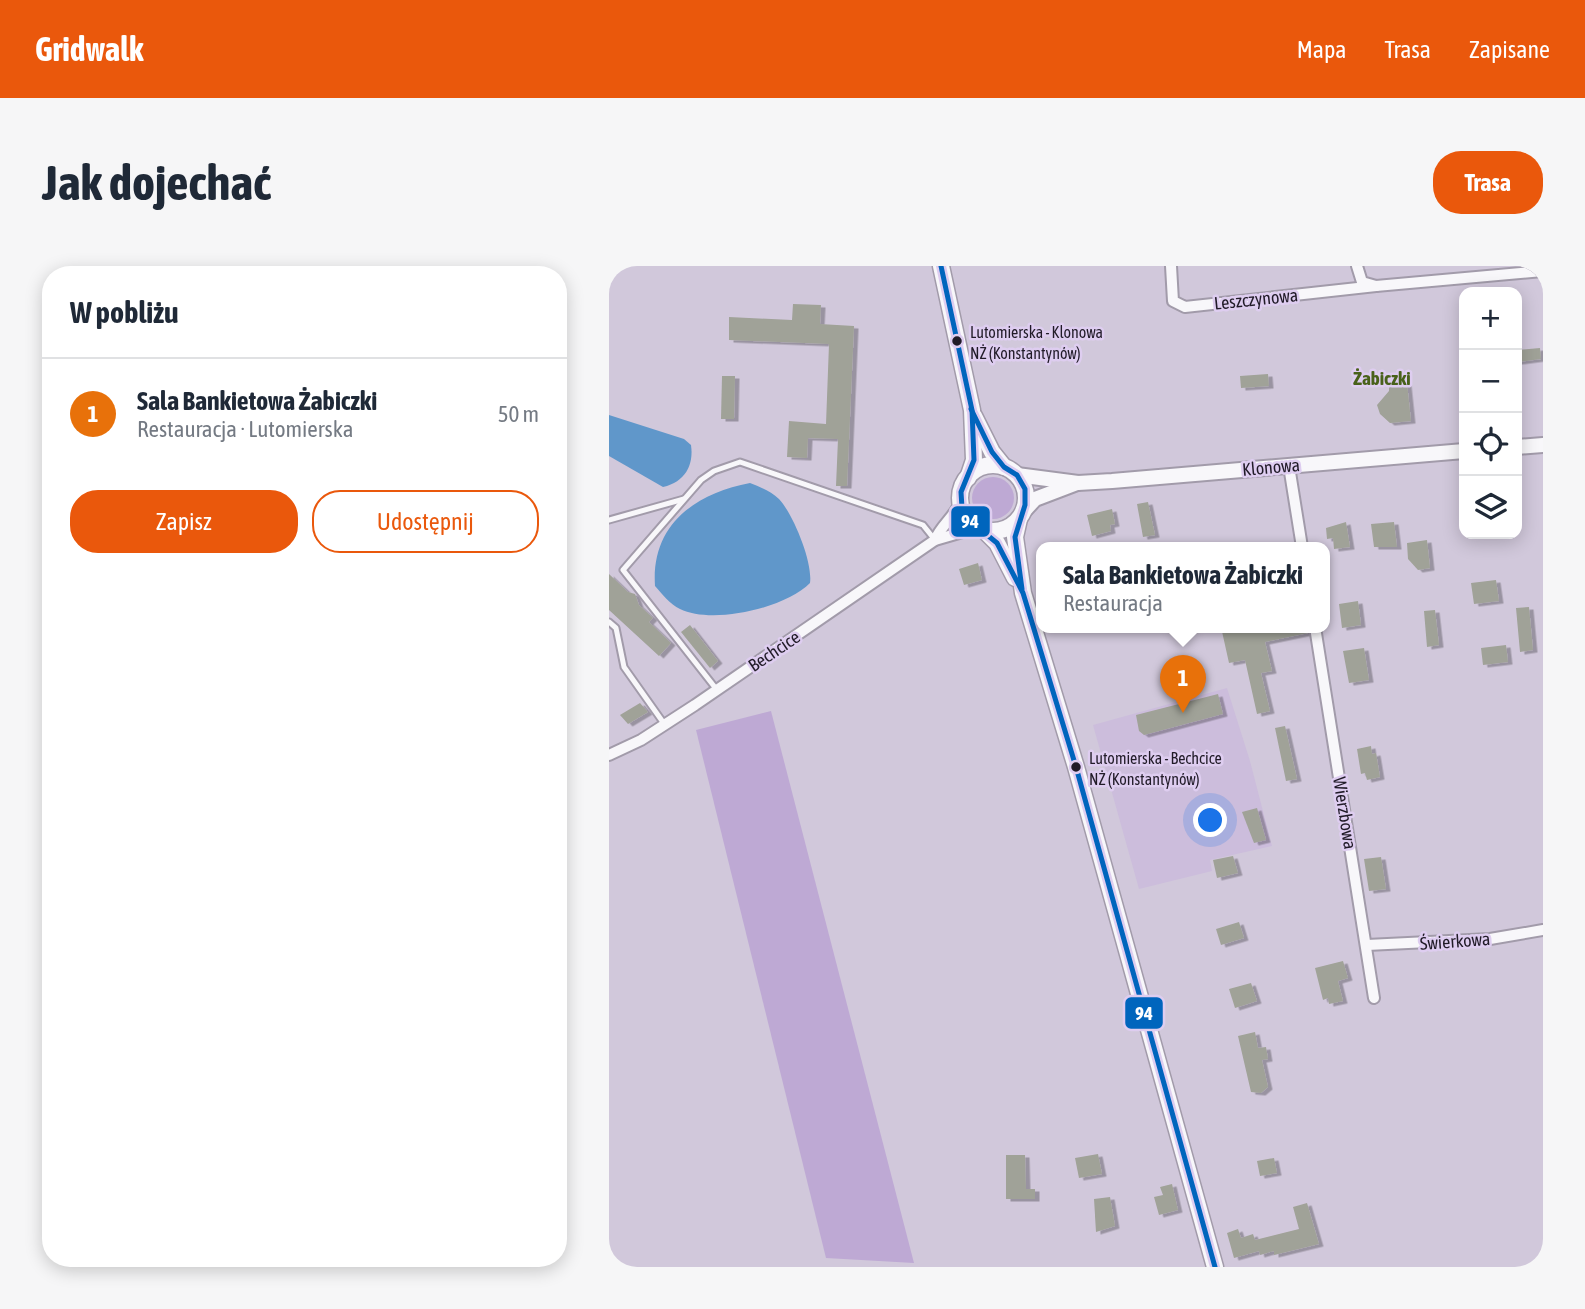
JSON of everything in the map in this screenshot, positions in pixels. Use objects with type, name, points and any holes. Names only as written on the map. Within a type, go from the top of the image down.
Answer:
[{"type":"main road","points":[[941,266],[971,410],[974,460],[961,500],[965,515],[997,542],[1023,593]]},
{"type":"main road","points":[[971,410],[992,452],[1025,489],[1015,537],[1023,593],[1076,767],[1215,1267]]},
{"type":"main road","points":[[968,478],[988,466],[1010,471]]},
{"type":"main road","points":[[983,529],[999,531],[1021,516]]},
{"type":"street","name":"Leszczynowa","points":[[1171,266],[1173,300],[1185,307],[1375,286]]},
{"type":"street","points":[[1357,266],[1362,282],[1375,286],[1543,271]]},
{"type":"street","points":[[1522,447],[1543,445]]},
{"type":"street","name":"Klonowa","points":[[1010,471],[1078,483],[1459,451]]},
{"type":"street","points":[[1289,466],[1301,542]]},
{"type":"street","name":"Klonowa","points":[[1021,516],[1035,499],[1078,483]]},
{"type":"street","name":"Bechcice","points":[[935,540],[939,530],[958,509],[961,500]]},
{"type":"street","name":"Bechcice","points":[[609,755],[665,725],[935,540],[983,529]]},
{"type":"street","name":"Wierzbowa","points":[[1316,633],[1374,998]]},
{"type":"street","name":"Świerkowa","points":[[1367,945],[1490,939],[1543,930]]},
{"type":"lane","points":[[717,690],[623,569],[684,499],[713,471],[740,462],[923,525],[935,540]]},
{"type":"lane","points":[[609,520],[684,499]]},
{"type":"lane","points":[[609,622],[616,628],[624,667],[665,725]]},
{"type":"shaded area","points":[[993,477],[1008,483],[1014,498],[1008,513],[993,519],[978,513],[972,498],[978,483]]},
{"type":"shaded area","points":[[1227,688],[1250,761],[1272,846],[1210,860],[1212,871],[1139,889],[1093,725]]},
{"type":"shaded area","points":[[771,711],[914,1263],[826,1258],[696,730]]},
{"type":"water","points":[[609,415],[684,439],[691,445],[692,452],[686,472],[671,485],[663,487],[609,456]]},
{"type":"water","points":[[750,483],[776,496],[790,515],[805,551],[810,583],[784,600],[748,611],[710,615],[694,614],[676,607],[655,586],[660,546],[669,530],[694,504],[711,495]]},
{"type":"building","points":[[793,304],[821,305],[820,324],[854,326],[847,486],[836,486],[838,439],[808,438],[807,458],[787,457],[789,421],[826,424],[829,344],[729,340],[729,317],[792,320]]},
{"type":"building","points":[[1540,348],[1541,359],[1522,361],[1522,350]]},
{"type":"building","points":[[1268,374],[1269,386],[1241,388],[1240,376]]},
{"type":"building","points":[[722,376],[735,376],[734,419],[721,419]]},
{"type":"building","points":[[1407,383],[1411,421],[1390,423],[1380,414],[1377,405],[1389,391],[1389,385]]},
{"type":"building","points":[[1148,502],[1155,535],[1143,537],[1137,504]]},
{"type":"building","points":[[1112,509],[1115,524],[1110,525],[1111,531],[1092,536],[1087,515]]},
{"type":"building","points":[[1346,522],[1350,547],[1334,549],[1333,538],[1327,539],[1326,528]]},
{"type":"building","points":[[1394,522],[1397,547],[1374,547],[1371,524]]},
{"type":"building","points":[[1427,540],[1430,568],[1418,570],[1408,559],[1407,543]]},
{"type":"building","points":[[978,563],[982,580],[964,585],[959,569]]},
{"type":"building","points":[[609,574],[628,592],[635,594],[639,605],[653,618],[649,622],[671,643],[659,656],[609,610]]},
{"type":"building","points":[[1496,580],[1499,601],[1474,604],[1471,583]]},
{"type":"building","points":[[1358,601],[1361,625],[1342,628],[1339,604]]},
{"type":"building","points":[[1529,607],[1533,650],[1520,652],[1516,608]]},
{"type":"building","points":[[1435,610],[1439,645],[1427,647],[1424,611]]},
{"type":"building","points":[[690,625],[718,661],[710,668],[681,632]]},
{"type":"building","points":[[1222,633],[1308,633],[1265,642],[1272,671],[1261,673],[1270,711],[1257,714],[1245,660],[1229,663]]},
{"type":"building","points":[[1506,645],[1508,662],[1483,665],[1481,648]]},
{"type":"building","points":[[1364,648],[1369,680],[1349,683],[1343,651]]},
{"type":"building","points":[[1218,694],[1223,714],[1144,735],[1139,731],[1136,715]]},
{"type":"building","points":[[640,703],[648,712],[628,724],[620,715]]},
{"type":"building","points":[[1285,726],[1297,779],[1286,781],[1275,728]]},
{"type":"building","points":[[1371,746],[1372,754],[1376,753],[1380,777],[1367,780],[1365,773],[1361,774],[1357,749]]},
{"type":"building","points":[[1257,808],[1266,840],[1254,843],[1242,812]]},
{"type":"building","points":[[1233,856],[1238,873],[1217,878],[1213,860]]},
{"type":"building","points":[[1381,857],[1386,889],[1369,891],[1364,859]]},
{"type":"building","points":[[1239,922],[1244,938],[1221,945],[1216,929]]},
{"type":"building","points":[[1343,961],[1348,978],[1338,981],[1343,1001],[1329,1004],[1328,998],[1323,1000],[1315,968]]},
{"type":"building","points":[[1251,983],[1257,1001],[1235,1008],[1229,989]]},
{"type":"building","points":[[1255,1032],[1258,1048],[1266,1047],[1268,1059],[1262,1060],[1268,1087],[1261,1093],[1251,1092],[1238,1036]]},
{"type":"building","points":[[1098,1154],[1102,1174],[1079,1178],[1075,1158]]},
{"type":"building","points":[[1006,1155],[1025,1155],[1026,1189],[1035,1189],[1035,1199],[1006,1199]]},
{"type":"building","points":[[1274,1158],[1277,1173],[1260,1176],[1257,1161]]},
{"type":"building","points":[[1172,1184],[1178,1210],[1159,1215],[1154,1197],[1163,1195],[1160,1187]]},
{"type":"building","points":[[1110,1197],[1115,1226],[1096,1232],[1094,1199]]},
{"type":"building","points":[[1307,1203],[1319,1244],[1274,1255],[1274,1251],[1260,1255],[1259,1251],[1234,1258],[1227,1233],[1238,1229],[1241,1238],[1253,1234],[1255,1240],[1299,1229],[1293,1207]]},
{"type":"transit line","name":"94","points":[[941,266],[972,410],[974,460],[961,492],[962,508],[970,521],[997,543],[1023,593],[1076,767],[1215,1267]]},
{"type":"transit line","name":"94","points":[[971,409],[992,452],[1004,467],[1017,475],[1025,489],[1025,505],[1015,537],[1022,589]]},
{"type":"place","name":"Lutomierska - Klonowa NŻ (Konstantynów)","points":[[957,341]]},
{"type":"place","name":"Sala Bankietowa Żabiczki","points":[[1183,713]]},
{"type":"place","name":"Lutomierska - Bechcice NŻ (Konstantynów)","points":[[1076,767]]},
{"type":"district","name":"Żabiczki","points":[[1382,378]]}]
